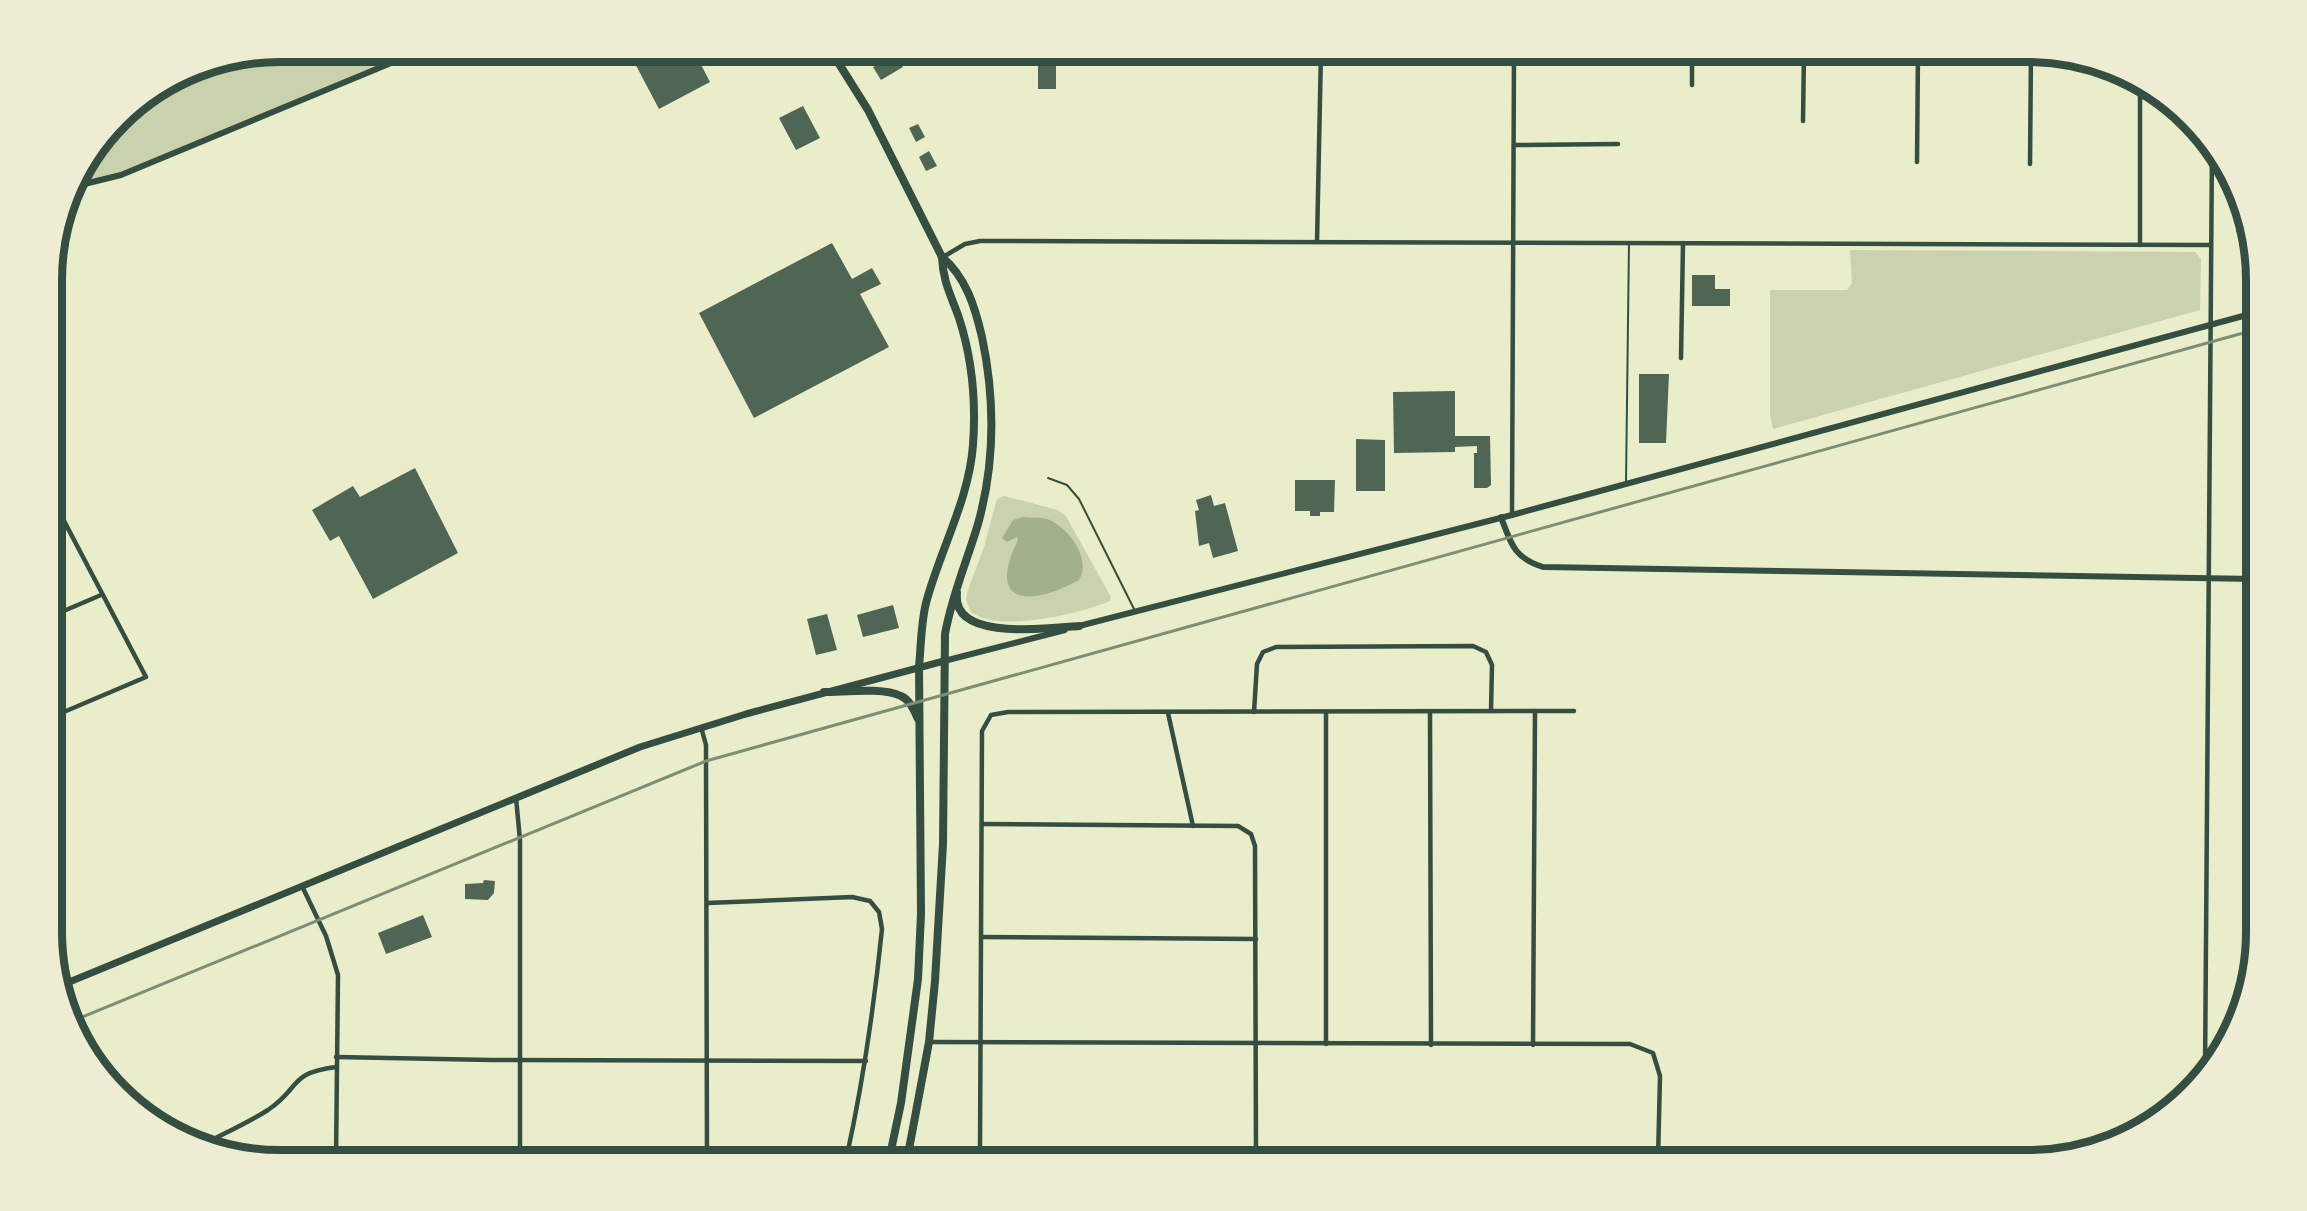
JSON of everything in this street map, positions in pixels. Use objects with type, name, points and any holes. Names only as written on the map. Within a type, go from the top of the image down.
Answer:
[{"type":"highway","points":[[838,62],[868,110],[942,257],[958,271],[977,316],[987,362],[992,407],[991,451],[978,524],[960,573],[948,618],[944,661],[944,844],[929,1042],[909,1150]]},
{"type":"highway","points":[[891,1150],[901,1103],[918,979],[921,914],[919,667],[926,605],[967,483],[973,446],[974,405],[969,363],[959,319],[942,279],[942,257]]},
{"type":"highway","points":[[960,573],[956,602],[970,621],[1022,630],[1079,626]]},
{"type":"highway","points":[[824,692],[882,692],[902,696],[911,704],[920,722]]},
{"type":"main road","points":[[83,184],[121,176],[394,62]]},
{"type":"main road","points":[[68,983],[632,750],[701,727],[919,667],[1501,518],[2246,315]]},
{"type":"main road","points":[[1501,518],[1516,554],[1526,562],[1543,567],[2246,579]]},
{"type":"street","points":[[1317,242],[1321,62]]},
{"type":"street","points":[[1512,515],[1514,62]]},
{"type":"street","points":[[1692,62],[1692,85]]},
{"type":"street","points":[[1803,121],[1804,62]]},
{"type":"street","points":[[1917,162],[1918,62]]},
{"type":"street","points":[[2030,164],[2031,62]]},
{"type":"street","points":[[2140,93],[2140,245]]},
{"type":"street","points":[[1514,145],[1618,144]]},
{"type":"street","points":[[2205,1058],[2212,163]]},
{"type":"street","points":[[942,257],[965,244],[980,241],[2211,245]]},
{"type":"street","points":[[1681,358],[1683,243]]},
{"type":"street","points":[[62,518],[146,677],[62,713]]},
{"type":"street","points":[[62,612],[101,595]]},
{"type":"street","points":[[1254,712],[1257,664],[1263,652],[1276,647],[1461,646],[1473,646],[1486,652],[1492,665],[1491,711]]},
{"type":"street","points":[[1533,1045],[1535,711]]},
{"type":"street","points":[[944,1150],[980,1150],[982,731],[991,715],[1008,712],[1574,711]]},
{"type":"street","points":[[1326,712],[1326,1044]]},
{"type":"street","points":[[1430,712],[1431,1045]]},
{"type":"street","points":[[1168,713],[1193,826]]},
{"type":"street","points":[[701,727],[706,745],[706,1150]]},
{"type":"street","points":[[516,798],[520,840],[520,1150]]},
{"type":"street","points":[[982,824],[1238,826],[1251,834],[1256,846],[1256,1150]]},
{"type":"street","points":[[302,886],[326,936],[338,975],[336,1150]]},
{"type":"street","points":[[707,903],[852,897],[870,901],[879,912],[882,929],[866,1061],[848,1150]]},
{"type":"street","points":[[981,937],[1256,939]]},
{"type":"street","points":[[929,1042],[1630,1044],[1653,1053],[1660,1076],[1658,1150]]},
{"type":"street","points":[[336,1057],[866,1061]]},
{"type":"street","points":[[213,1139],[268,1110],[299,1078],[312,1070],[336,1067]]},
{"type":"lane","points":[[1626,483],[1629,242]]},
{"type":"lane","points":[[1048,478],[1067,485],[1079,500],[1135,612]]},
{"type":"shaded area","points":[[393,62],[121,175],[83,184],[98,158],[125,125],[158,98],[196,78],[251,63]]},
{"type":"shaded area","points":[[1850,250],[2195,252],[2201,259],[2200,310],[1773,429],[1770,415],[1770,290],[1847,290],[1852,283]]},
{"type":"shaded area","points":[[1004,496],[1058,510],[1066,516],[1111,597],[1110,601],[1038,620],[998,621],[982,618],[970,611],[966,599],[968,590],[984,547],[997,499]]},
{"type":"shaded area","points":[[1023,517],[1047,519],[1070,536],[1076,544],[1082,562],[1079,580],[1045,594],[1030,596],[1019,595],[1010,589],[1007,578],[1009,562],[1018,540],[1017,537],[1007,542],[1002,538],[1013,520]]},
{"type":"building","points":[[634,62],[700,62],[710,82],[659,109]]},
{"type":"building","points":[[884,62],[900,62],[903,67],[881,80],[873,67]]},
{"type":"building","points":[[1038,62],[1056,62],[1056,89],[1038,89]]},
{"type":"building","points":[[803,106],[820,138],[796,150],[779,118]]},
{"type":"building","points":[[918,124],[925,137],[916,142],[909,128]]},
{"type":"building","points":[[929,151],[937,166],[926,171],[919,157]]},
{"type":"building","points":[[2236,216],[2240,232],[2236,232]]},
{"type":"building","points":[[832,243],[852,279],[872,268],[881,284],[860,294],[889,347],[754,418],[699,313]]},
{"type":"building","points":[[1692,275],[1715,275],[1715,289],[1730,289],[1730,306],[1692,306]]},
{"type":"building","points":[[1639,374],[1669,374],[1666,443],[1639,443]]},
{"type":"building","points":[[1455,391],[1455,436],[1490,436],[1491,485],[1487,488],[1474,488],[1474,453],[1477,453],[1477,446],[1455,447],[1455,452],[1394,453],[1393,392]]},
{"type":"building","points":[[1356,439],[1385,440],[1385,491],[1356,491]]},
{"type":"building","points":[[415,468],[458,553],[373,599],[339,536],[330,541],[312,510],[353,486],[360,497]]},
{"type":"building","points":[[1295,480],[1335,480],[1334,512],[1320,512],[1320,516],[1310,516],[1310,511],[1295,511]]},
{"type":"building","points":[[1211,495],[1214,506],[1225,503],[1238,551],[1213,558],[1209,543],[1199,546],[1195,511],[1199,510],[1196,500]]},
{"type":"building","points":[[893,605],[899,628],[863,637],[857,615]]},
{"type":"building","points":[[827,614],[837,650],[816,655],[807,619]]},
{"type":"building","points":[[484,880],[495,881],[494,893],[488,900],[465,899],[465,884],[483,883]]},
{"type":"building","points":[[423,915],[432,937],[386,954],[378,933]]},
{"type":"railway","points":[[79,1018],[706,761],[2246,332]]}]
